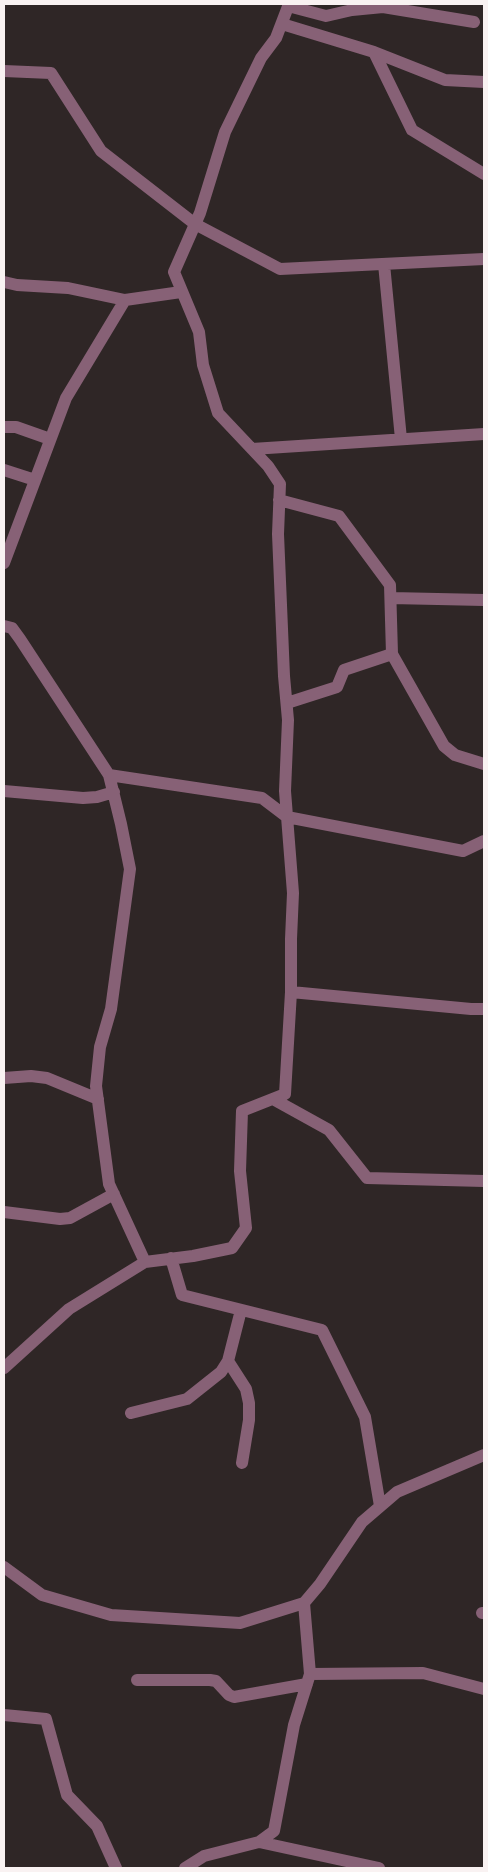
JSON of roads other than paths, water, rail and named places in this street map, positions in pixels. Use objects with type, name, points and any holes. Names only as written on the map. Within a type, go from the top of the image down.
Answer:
[{"type":"street","points":[[4,1368],[69,1309],[145,1262],[232,1248],[246,1228],[240,1171],[242,1111],[285,1094],[292,992],[291,938],[293,893],[285,791],[288,720],[283,667],[278,543],[280,484],[268,466],[218,413],[203,365],[199,332],[174,272],[210,186],[226,132],[262,58],[276,38],[289,5],[326,16],[352,10],[383,7],[474,22]]},
{"type":"street","points":[[282,24],[374,52],[445,80],[484,82]]},
{"type":"street","points":[[374,52],[412,130],[484,174]]},
{"type":"street","points":[[4,71],[51,73],[101,151],[195,224],[280,269],[484,259]]},
{"type":"street","points":[[384,264],[401,440]]},
{"type":"street","points":[[4,282],[17,285],[68,288],[125,300],[181,292]]},
{"type":"street","points":[[4,564],[66,398],[125,300]]},
{"type":"street","points":[[4,427],[16,427],[50,439]]},
{"type":"street","points":[[252,449],[484,434]]},
{"type":"street","points":[[4,470],[35,480]]},
{"type":"street","points":[[279,500],[339,516],[390,585],[392,654],[444,746],[455,755],[484,764]]},
{"type":"street","points":[[390,598],[484,600]]},
{"type":"street","points":[[4,626],[12,628],[20,639],[109,775],[114,792],[130,869],[111,1009],[100,1047],[96,1086],[109,1184],[145,1262]]},
{"type":"street","points":[[287,703],[337,687],[344,670],[392,654]]},
{"type":"street","points":[[109,775],[262,798],[288,817],[463,851],[484,841]]},
{"type":"street","points":[[4,791],[83,798],[97,797],[114,792]]},
{"type":"street","points":[[292,992],[484,1009]]},
{"type":"street","points":[[4,1078],[31,1076],[47,1078],[98,1099]]},
{"type":"street","points":[[273,1099],[329,1130],[367,1178],[484,1182]]},
{"type":"street","points":[[4,1212],[60,1220],[70,1218],[114,1194]]},
{"type":"street","points":[[172,1258],[182,1295],[322,1330],[365,1417],[380,1506]]},
{"type":"street","points":[[131,1412],[187,1399],[221,1372],[228,1361],[240,1310]]},
{"type":"street","points":[[228,1361],[246,1389],[249,1403],[249,1420],[242,1463]]},
{"type":"street","points":[[4,1567],[42,1595],[111,1615],[240,1623],[304,1603],[320,1584],[362,1522],[380,1506],[397,1492],[484,1454]]},
{"type":"street","points":[[185,1868],[204,1856],[259,1842],[274,1831],[294,1725],[309,1679],[304,1603]]},
{"type":"street","points":[[137,1680],[216,1681],[222,1685],[229,1695],[234,1697],[309,1679],[423,1673],[484,1689]]},
{"type":"street","points":[[4,1715],[46,1719],[67,1795],[96,1826],[116,1868]]},
{"type":"street","points":[[259,1842],[379,1868]]}]
